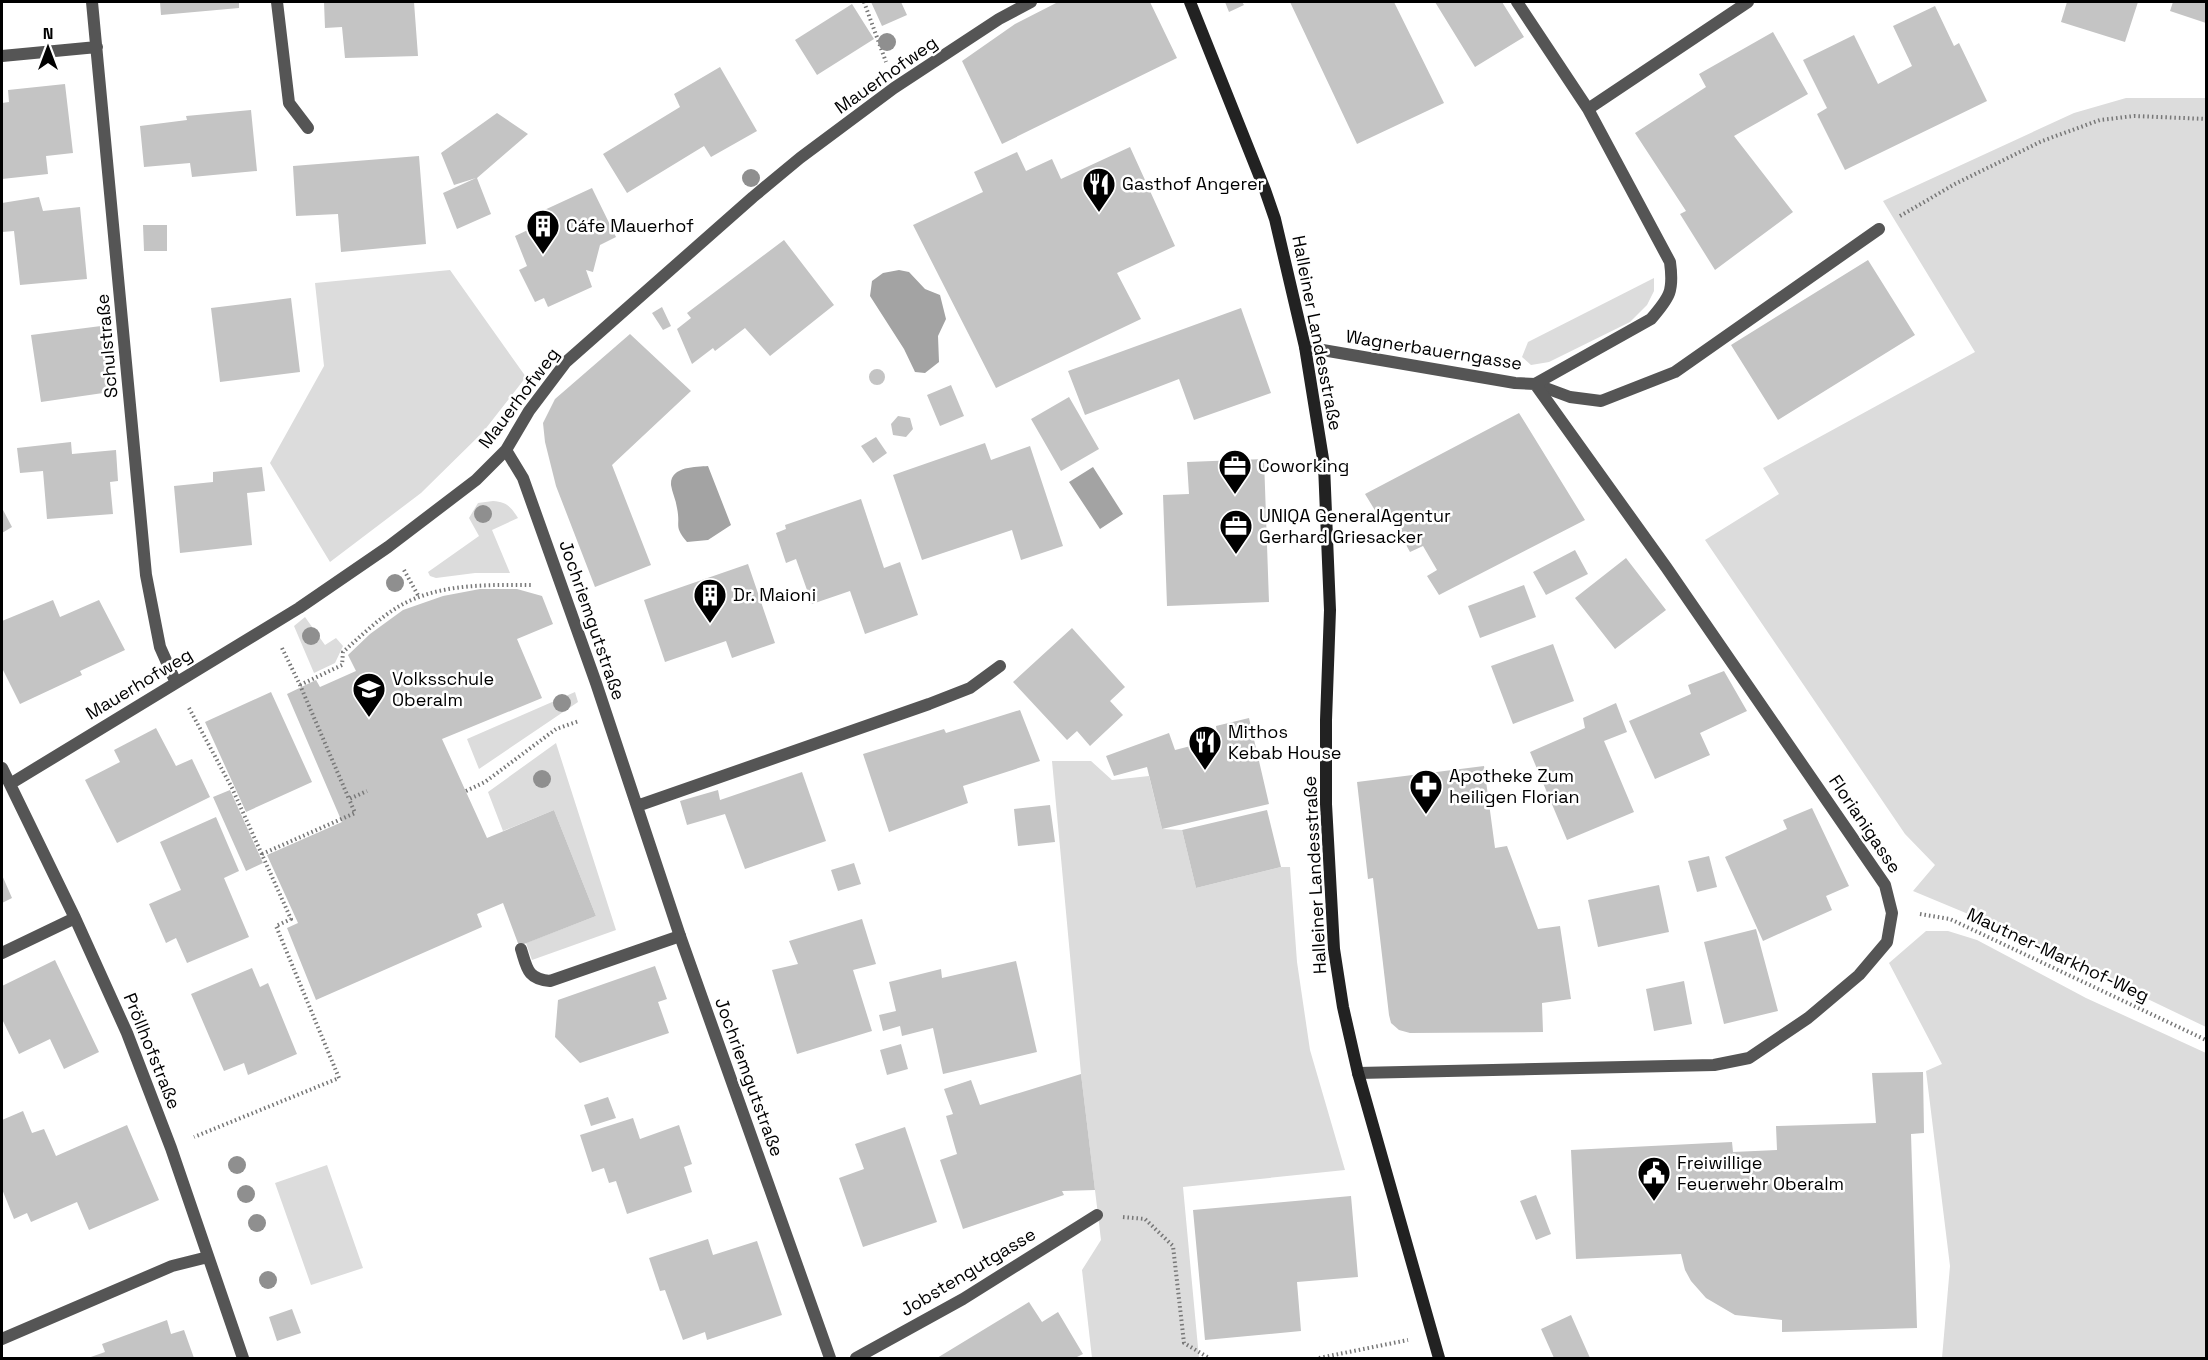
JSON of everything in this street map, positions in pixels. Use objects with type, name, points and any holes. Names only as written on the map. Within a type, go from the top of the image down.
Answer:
[{"type":"main road","name":"Halleiner Landesstraße","points":[[1190,2],[1275,219],[1305,347],[1324,465],[1330,610],[1326,804],[1334,949],[1343,1007],[1358,1073],[1439,1359]]},
{"type":"street","name":"Schulstraße","points":[[92,2],[146,575],[160,647],[176,683]]},
{"type":"street","points":[[278,2],[289,103],[308,128]]},
{"type":"street","name":"Mauerhofweg","points":[[10,784],[269,627],[388,547],[476,480],[506,450],[528,411],[566,362],[800,158],[894,88],[999,19],[1031,2]]},
{"type":"street","name":"Wagnerbauerngasse","points":[[1305,347],[1515,384],[1535,384],[1651,319],[1664,304],[1673,285],[1670,262],[1588,109],[1517,2]]},
{"type":"street","points":[[1588,109],[1748,2]]},
{"type":"street","points":[[2,56],[97,47]]},
{"type":"street","points":[[1535,384],[1570,397],[1601,401],[1675,372],[1879,229]]},
{"type":"street","name":"Florianigasse","points":[[1358,1073],[1714,1065],[1749,1058],[1808,1017],[1859,975],[1887,942],[1892,913],[1885,885],[1672,576],[1535,384]]},
{"type":"street","name":"Jochriemgutstraße","points":[[506,450],[524,478],[680,936],[830,1359]]},
{"type":"street","points":[[637,806],[929,704],[970,688],[1000,666]]},
{"type":"street","name":"Pröllhofstraße","points":[[2,768],[75,918],[127,1033],[171,1148],[243,1359]]},
{"type":"street","points":[[2,953],[75,918]]},
{"type":"street","points":[[521,949],[530,974],[539,980],[550,981],[680,936]]},
{"type":"street","name":"Jobstengutgasse","points":[[856,1359],[963,1299],[1097,1215]]},
{"type":"street","points":[[2,1339],[172,1266],[208,1257]]},
{"type":"path","points":[[864,2],[894,88]]},
{"type":"path","points":[[1879,229],[1955,184],[2032,146],[2100,120],[2134,116],[2206,119]]},
{"type":"path","points":[[300,685],[342,665],[343,652],[369,628],[404,604],[440,591],[480,585],[535,585],[559,580]]},
{"type":"path","points":[[262,854],[355,813],[300,685],[269,627]]},
{"type":"path","points":[[171,1148],[339,1078],[276,926],[291,919],[232,788],[176,683]]},
{"type":"path","points":[[466,791],[485,782],[556,729],[605,711]]},
{"type":"path","points":[[349,799],[367,791]]},
{"type":"path","name":"Mautner-Markhof-Weg","points":[[1892,913],[1950,919],[2206,1040]]},
{"type":"path","points":[[1097,1215],[1145,1219],[1173,1246],[1184,1343],[1209,1359]]},
{"type":"path","points":[[1319,1359],[1432,1336]]},
{"type":"shaded area","points":[[2126,98],[2206,98],[2206,1027],[1985,921],[1913,891],[1935,865],[1905,834],[1705,540],[1779,494],[1763,468],[1975,352],[1883,201],[2074,113]]},
{"type":"shaded area","points":[[450,270],[526,377],[483,432],[421,493],[330,562],[270,463],[324,366],[315,283]]},
{"type":"shaded area","points":[[899,270],[909,272],[925,289],[940,295],[946,319],[938,336],[939,362],[925,373],[915,372],[904,349],[870,296],[872,281],[883,273]]},
{"type":"shaded area","points":[[1654,278],[1654,291],[1647,305],[1630,322],[1549,362],[1531,365],[1522,357],[1528,342]]},
{"type":"shaded area","points":[[708,466],[731,525],[708,540],[687,542],[679,529],[671,485],[672,479],[679,471],[691,467]]},
{"type":"shaded area","points":[[1093,467],[1123,514],[1100,529],[1069,482]]},
{"type":"shaded area","points":[[493,501],[508,506],[518,518],[492,530],[510,573],[475,573],[436,578],[430,576],[428,572],[479,536],[469,518],[478,503]]},
{"type":"shaded area","points":[[305,617],[325,645],[336,638],[343,646],[335,663],[314,673],[294,626]]},
{"type":"shaded area","points":[[575,692],[578,702],[479,769],[467,739]]},
{"type":"shaded area","points":[[556,743],[616,930],[532,960],[526,943],[596,916],[554,810],[503,831],[488,792]]},
{"type":"shaded area","points":[[1052,761],[1091,761],[1112,780],[1149,776],[1162,829],[1182,830],[1196,888],[1281,867],[1290,867],[1297,962],[1310,1050],[1345,1170],[1183,1187],[1199,1358],[1092,1358],[1082,1270],[1101,1240],[1081,1074]]},
{"type":"shaded area","points":[[1926,931],[1948,931],[1977,940],[2086,998],[2206,1053],[2206,1358],[1942,1358],[1950,1266],[1926,1071],[1942,1064],[1889,963]]},
{"type":"shaded area","points":[[327,1165],[363,1268],[311,1285],[275,1183]]},
{"type":"building","points":[[160,2],[239,2],[239,8],[161,15]]},
{"type":"building","points":[[324,2],[414,2],[418,56],[345,58],[342,27],[325,28]]},
{"type":"building","points":[[871,2],[901,2],[907,15],[882,26]]},
{"type":"building","points":[[1058,2],[1150,2],[1177,58],[1002,144],[962,61],[1015,24]]},
{"type":"building","points":[[1225,2],[1242,2],[1244,5],[1229,12]]},
{"type":"building","points":[[1290,2],[1394,2],[1444,103],[1357,144]]},
{"type":"building","points":[[1435,2],[1502,2],[1524,37],[1475,67]]},
{"type":"building","points":[[2067,2],[2138,2],[2125,42],[2061,22]]},
{"type":"building","points":[[2173,2],[2206,2],[2206,23],[2170,11]]},
{"type":"building","points":[[852,4],[874,39],[817,75],[795,40]]},
{"type":"building","points":[[1935,6],[1954,46],[1959,43],[1987,101],[1845,170],[1817,114],[1827,108],[1803,60],[1854,35],[1878,84],[1912,66],[1893,26]]},
{"type":"building","points":[[1773,32],[1808,94],[1734,136],[1793,212],[1715,270],[1680,214],[1686,211],[1635,133],[1706,87],[1699,74]]},
{"type":"building","points":[[720,67],[757,131],[711,157],[704,146],[627,193],[603,154],[680,107],[674,94]]},
{"type":"building","points":[[65,84],[73,153],[46,156],[48,174],[2,179],[2,103],[9,102],[8,90]]},
{"type":"building","points":[[251,110],[257,171],[192,177],[190,163],[144,167],[140,126],[187,120],[186,116]]},
{"type":"building","points":[[497,113],[528,134],[477,178],[491,214],[457,229],[443,193],[476,178],[454,185],[441,153]]},
{"type":"building","points":[[1130,147],[1175,246],[1117,273],[1141,319],[996,388],[913,225],[983,192],[974,172],[1017,152],[1026,171],[1052,159],[1061,179]]},
{"type":"building","points":[[419,156],[426,244],[341,252],[338,214],[296,216],[293,166]]},
{"type":"building","name":"Cáfe Mauerhof","points":[[592,188],[616,237],[600,245],[593,272],[586,270],[592,287],[548,307],[544,298],[535,302],[519,270],[527,266],[515,236],[545,222],[540,212]]},
{"type":"building","points":[[39,197],[43,211],[80,207],[87,279],[20,285],[14,231],[2,232],[2,203]]},
{"type":"building","points":[[143,225],[167,225],[167,251],[144,251]]},
{"type":"building","points":[[784,240],[834,305],[770,356],[745,328],[715,351],[713,348],[692,364],[677,329],[691,318],[687,313]]},
{"type":"building","points":[[1868,260],[1915,335],[1778,420],[1731,345]]},
{"type":"building","points":[[291,298],[300,372],[220,382],[211,308]]},
{"type":"building","points":[[662,307],[671,326],[663,330],[652,313]]},
{"type":"building","points":[[1241,308],[1271,393],[1194,420],[1179,379],[1085,415],[1068,371]]},
{"type":"building","points":[[101,326],[110,392],[41,402],[31,335]]},
{"type":"building","points":[[630,334],[691,391],[612,465],[651,565],[595,587],[556,486],[545,442],[543,423],[555,399]]},
{"type":"building","points":[[877,369],[883,371],[885,377],[883,383],[877,385],[871,383],[869,377],[871,371]]},
{"type":"building","points":[[951,385],[964,416],[940,426],[927,395]]},
{"type":"building","points":[[1069,397],[1099,449],[1061,471],[1031,419]]},
{"type":"building","points":[[1519,413],[1585,520],[1439,595],[1427,576],[1437,570],[1423,546],[1410,552],[1386,508],[1376,512],[1365,494]]},
{"type":"building","points":[[898,416],[910,418],[913,429],[906,437],[893,435],[891,424]]},
{"type":"building","points":[[876,437],[887,453],[873,463],[861,446]]},
{"type":"building","points":[[71,442],[72,454],[116,450],[118,481],[110,482],[113,514],[47,519],[43,471],[20,473],[17,448]]},
{"type":"building","points":[[985,443],[991,460],[1030,446],[1063,546],[1021,560],[1012,530],[922,560],[893,475]]},
{"type":"building","points":[[1264,459],[1269,602],[1167,606],[1163,495],[1189,494],[1187,462]]},
{"type":"building","points":[[262,467],[265,491],[247,493],[252,545],[180,553],[174,486],[213,482],[213,472]]},
{"type":"building","points":[[861,499],[884,568],[900,562],[918,615],[865,634],[850,591],[812,604],[796,559],[786,563],[776,533],[786,529],[785,525]]},
{"type":"building","points":[[2,508],[12,527],[2,533]]},
{"type":"building","points":[[1575,550],[1588,574],[1546,595],[1533,572]]},
{"type":"building","points":[[1626,558],[1666,610],[1615,649],[1575,598]]},
{"type":"building","name":"Dr. Maioni","points":[[748,564],[775,643],[732,658],[726,641],[665,662],[644,600]]},
{"type":"building","points":[[1524,585],[1536,617],[1480,638],[1468,606]]},
{"type":"building","points":[[480,589],[517,589],[542,596],[553,624],[517,639],[542,698],[442,739],[487,838],[554,810],[596,916],[519,946],[503,903],[477,914],[482,927],[316,1000],[287,928],[298,923],[267,855],[342,822],[287,694],[316,680],[320,687],[356,671],[348,655],[370,634],[403,610],[443,596]]},
{"type":"building","points":[[53,600],[60,617],[99,600],[125,650],[80,671],[82,675],[20,704],[2,668],[2,621]]},
{"type":"building","points":[[1072,628],[1125,687],[1110,701],[1123,715],[1090,746],[1077,731],[1067,740],[1013,682]]},
{"type":"building","points":[[1553,644],[1574,701],[1513,724],[1491,666]]},
{"type":"building","points":[[1724,671],[1747,711],[1700,733],[1710,755],[1655,779],[1629,721],[1691,694],[1688,685]]},
{"type":"building","points":[[271,692],[312,782],[246,812],[205,722]]},
{"type":"building","points":[[1616,703],[1627,732],[1604,741],[1634,812],[1567,840],[1530,752],[1585,728],[1583,718]]},
{"type":"building","points":[[1020,710],[1040,761],[963,786],[968,803],[889,832],[863,754],[944,729],[946,733]]},
{"type":"building","name":"Mithos Kebab House","points":[[1249,718],[1269,804],[1162,829],[1147,767],[1114,776],[1106,756],[1169,733],[1175,750],[1218,739],[1216,726]]},
{"type":"building","points":[[156,728],[176,766],[192,759],[210,797],[117,843],[85,780],[120,762],[114,750]]},
{"type":"building","points":[[1484,766],[1495,848],[1507,846],[1538,929],[1560,926],[1571,999],[1542,1003],[1543,1032],[1410,1033],[1399,1030],[1391,1023],[1389,1015],[1373,878],[1368,879],[1357,782]]},
{"type":"building","points":[[802,772],[826,841],[745,869],[725,814],[687,825],[680,801],[718,790],[720,800]]},
{"type":"building","points":[[230,790],[263,863],[246,871],[213,797]]},
{"type":"building","points":[[1050,805],[1055,842],[1018,846],[1014,809]]},
{"type":"building","points":[[1812,808],[1849,886],[1826,896],[1832,910],[1763,941],[1725,857],[1787,829],[1783,820]]},
{"type":"building","points":[[1267,810],[1281,867],[1196,888],[1182,830]]},
{"type":"building","points":[[216,817],[239,871],[224,878],[249,937],[187,963],[176,938],[166,943],[149,904],[181,890],[160,842]]},
{"type":"building","points":[[1709,856],[1717,887],[1697,892],[1688,861]]},
{"type":"building","points":[[854,863],[861,884],[838,891],[831,870]]},
{"type":"building","points":[[2,875],[12,898],[2,903]]},
{"type":"building","points":[[1659,885],[1669,932],[1598,947],[1588,900]]},
{"type":"building","points":[[862,919],[876,964],[853,970],[872,1031],[797,1054],[772,970],[798,964],[789,941]]},
{"type":"building","points":[[1756,929],[1778,1011],[1724,1024],[1704,942]]},
{"type":"building","points":[[55,960],[99,1052],[64,1069],[50,1039],[19,1054],[2,1019],[2,986]]},
{"type":"building","points":[[1016,961],[1037,1052],[943,1074],[933,1028],[902,1036],[900,1026],[883,1031],[879,1015],[896,1011],[889,982],[941,969],[942,978]]},
{"type":"building","points":[[655,966],[667,999],[658,1002],[669,1033],[580,1063],[555,1037],[558,1000]]},
{"type":"building","points":[[252,968],[260,987],[268,983],[297,1054],[248,1075],[244,1063],[224,1071],[191,994]]},
{"type":"building","points":[[1684,981],[1692,1024],[1654,1031],[1646,989]]},
{"type":"building","points":[[901,1044],[908,1069],[887,1075],[880,1050]]},
{"type":"building","points":[[1923,1072],[1924,1133],[1911,1134],[1917,1328],[1782,1332],[1782,1320],[1735,1315],[1706,1298],[1691,1281],[1685,1270],[1681,1254],[1576,1259],[1571,1150],[1732,1142],[1733,1152],[1777,1150],[1776,1126],[1876,1123],[1872,1073]]},
{"type":"building","points":[[1081,1074],[1095,1190],[1062,1191],[1064,1195],[963,1229],[940,1160],[957,1154],[946,1116],[953,1114],[944,1089],[971,1080],[980,1105]]},
{"type":"building","points":[[608,1097],[616,1118],[591,1126],[584,1105]]},
{"type":"building","points":[[23,1111],[32,1133],[44,1129],[56,1156],[127,1125],[159,1200],[89,1230],[77,1202],[31,1222],[27,1213],[14,1219],[2,1189],[2,1120]]},
{"type":"building","points":[[633,1118],[640,1139],[679,1125],[692,1164],[684,1167],[692,1192],[627,1214],[616,1181],[609,1183],[604,1168],[592,1172],[580,1135]]},
{"type":"building","points":[[905,1127],[937,1222],[863,1247],[839,1178],[864,1169],[855,1144]]},
{"type":"building","points":[[1536,1195],[1551,1234],[1536,1240],[1520,1201]]},
{"type":"building","points":[[1351,1196],[1358,1277],[1297,1282],[1301,1331],[1205,1340],[1193,1210]]},
{"type":"building","points":[[708,1239],[713,1255],[757,1241],[782,1315],[707,1340],[705,1332],[683,1340],[665,1290],[660,1291],[649,1258]]},
{"type":"building","points":[[1029,1302],[1042,1322],[1058,1312],[1083,1354],[1075,1358],[937,1358]]},
{"type":"building","points":[[292,1309],[301,1333],[277,1341],[269,1317]]},
{"type":"building","points":[[1571,1315],[1590,1358],[1554,1358],[1541,1329]]},
{"type":"building","points":[[167,1320],[171,1334],[184,1330],[194,1358],[88,1358],[105,1352],[102,1344]]},
{"type":"place","name":"Gasthof Angerer","points":[[1099,213]]},
{"type":"place","name":"Cáfe Mauerhof","points":[[543,255]]},
{"type":"place","name":"Coworking","points":[[1235,495]]},
{"type":"place","name":"UNIQA GeneralAgentur Gerhard Griesacker","points":[[1236,555]]},
{"type":"place","name":"Dr. Maioni","points":[[710,624]]},
{"type":"place","name":"Volksschule Oberalm","points":[[369,718]]},
{"type":"place","name":"Mithos Kebab House","points":[[1205,771]]},
{"type":"place","name":"Apotheke Zum heiligen Florian","points":[[1426,815]]},
{"type":"place","name":"Freiwillige Feuerwehr Oberalm","points":[[1654,1202]]}]
